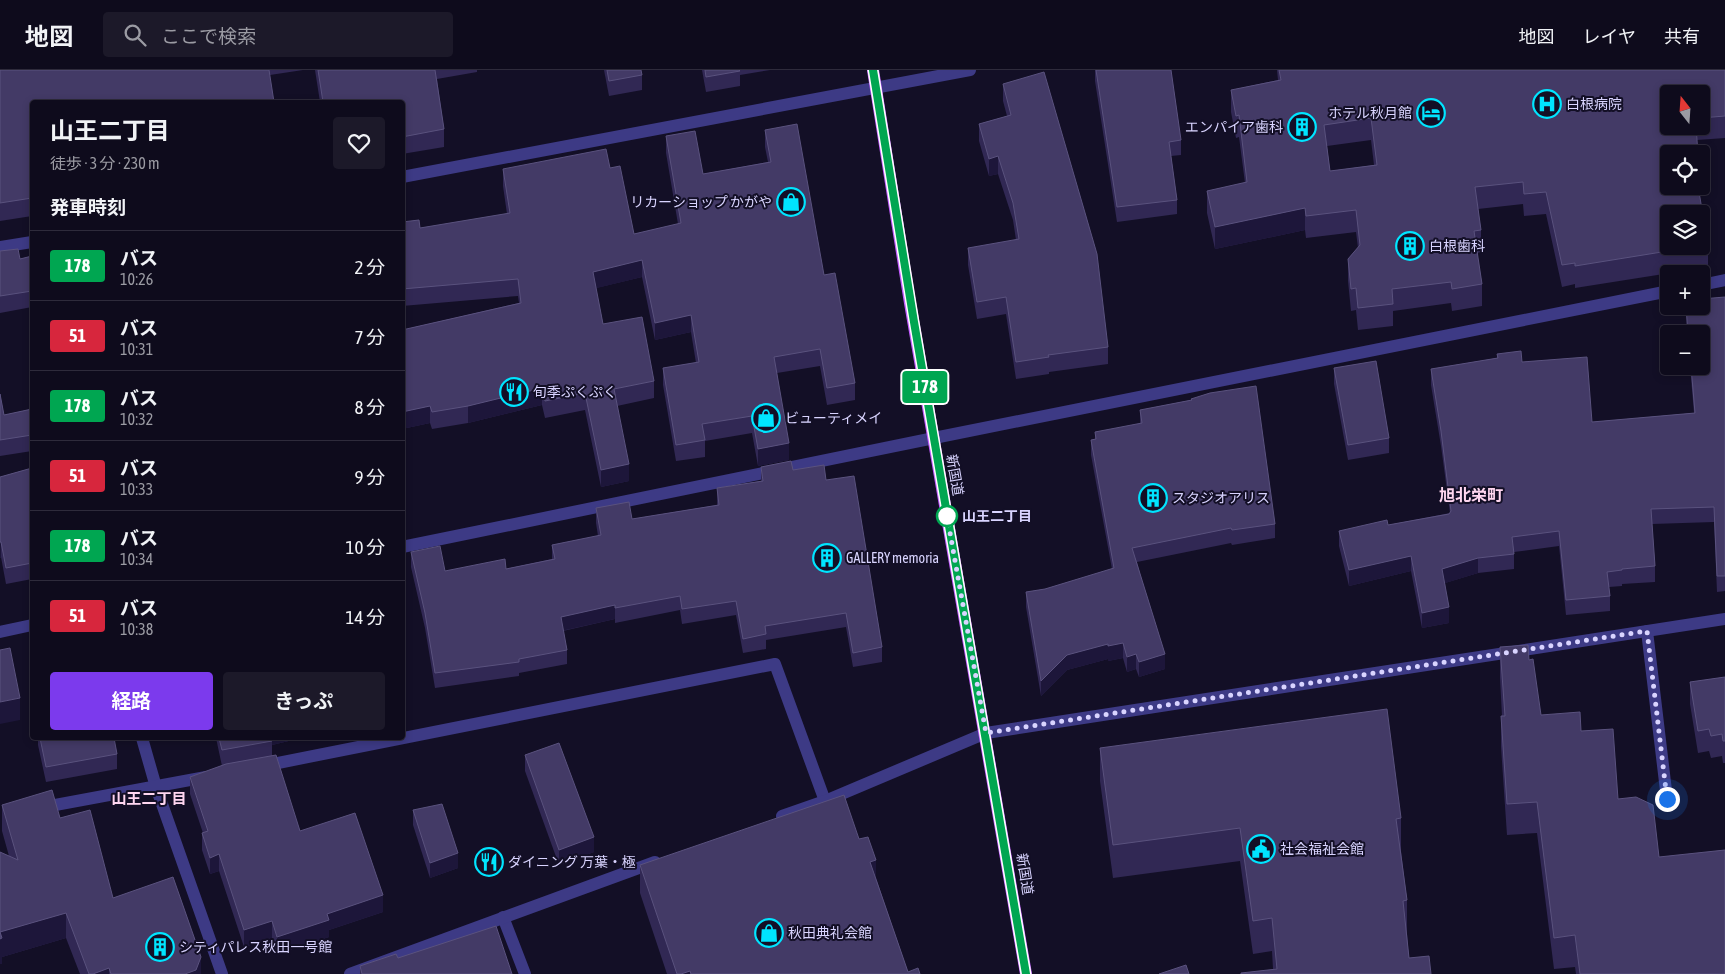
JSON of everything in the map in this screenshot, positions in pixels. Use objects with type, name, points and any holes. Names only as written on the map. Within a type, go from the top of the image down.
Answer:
[{"type":"main road","name":"新国道","points":[[873,70],[1026,974]]},
{"type":"street","points":[[405,176],[970,70]]},
{"type":"street","points":[[0,247],[30,242]]},
{"type":"street","points":[[1710,282],[1725,280]]},
{"type":"street","points":[[405,547],[934,438],[1660,293]]},
{"type":"street","points":[[770,821],[825,801],[986,733],[1725,619]]},
{"type":"street","points":[[0,632],[30,625]]},
{"type":"street","points":[[1647,631],[1667,799]]},
{"type":"street","points":[[405,738],[775,664],[825,801]]},
{"type":"street","points":[[143,740],[156,787],[222,974]]},
{"type":"street","points":[[253,768],[394,740]]},
{"type":"street","points":[[29,810],[214,775]]},
{"type":"street","points":[[350,974],[669,857]]},
{"type":"street","points":[[504,917],[525,974]]},
{"type":"building","points":[[0,70],[269,70],[274,100],[30,100],[30,198],[0,203]]},
{"type":"building","points":[[318,70],[435,70],[444,129],[405,136],[405,100],[323,100]]},
{"type":"building","points":[[607,70],[641,70],[642,75],[609,81]]},
{"type":"building","points":[[705,70],[739,70],[740,71],[706,77]]},
{"type":"building","points":[[1096,70],[1171,70],[1181,140],[1169,142],[1177,200],[1117,207]]},
{"type":"building","points":[[1279,70],[1725,70],[1725,116],[1710,117],[1710,85],[1660,85],[1660,135],[1697,135],[1697,145],[1660,145],[1660,195],[1700,195],[1701,205],[1660,205],[1660,252],[1575,266],[1575,263],[1562,265],[1546,192],[1524,194],[1523,182],[1475,187],[1481,230],[1474,231],[1482,284],[1452,289],[1451,282],[1392,289],[1393,304],[1358,308],[1356,288],[1351,289],[1348,259],[1360,245],[1356,210],[1306,216],[1305,208],[1215,227],[1207,191],[1247,182],[1239,115],[1236,116],[1231,90],[1281,80]],"holes":[[[1371,118],[1377,165],[1330,171],[1324,125]]]},
{"type":"building","points":[[1044,72],[1097,254],[1108,347],[1048,355],[1049,357],[1016,362],[1006,297],[977,302],[968,248],[1019,239],[1013,203],[998,156],[989,159],[979,124],[1011,115],[1003,84]]},
{"type":"building","points":[[797,124],[824,275],[835,273],[855,383],[827,388],[820,349],[774,357],[789,443],[758,449],[752,416],[702,424],[705,440],[676,445],[663,368],[699,362],[691,315],[655,323],[642,260],[593,272],[603,324],[642,317],[654,381],[614,389],[629,464],[601,470],[585,393],[545,401],[542,388],[468,406],[432,412],[430,406],[405,411],[405,329],[521,303],[518,279],[405,289],[405,222],[419,220],[420,228],[510,213],[503,169],[606,149],[610,168],[620,166],[634,234],[681,223],[666,136],[695,131],[703,174],[771,162],[765,130]]},
{"type":"building","points":[[18,249],[20,259],[30,256],[30,291],[0,296],[0,251]]},
{"type":"building","points":[[1725,297],[1725,576],[1717,576],[1714,507],[1651,509],[1655,566],[1607,572],[1610,596],[1566,600],[1559,531],[1512,537],[1514,554],[1478,558],[1442,569],[1449,607],[1422,613],[1411,556],[1349,570],[1339,531],[1387,520],[1388,525],[1449,514],[1451,511],[1431,369],[1498,358],[1497,354],[1521,351],[1522,362],[1587,357],[1592,422],[1695,413],[1692,375],[1710,375],[1710,325],[1687,325],[1687,315],[1710,315],[1710,298]]},
{"type":"building","points":[[1376,361],[1389,438],[1348,445],[1334,368]]},
{"type":"building","points":[[1256,386],[1275,524],[1232,530],[1231,528],[1132,548],[1165,654],[1139,662],[1136,654],[1127,657],[1123,643],[1108,646],[1108,644],[1067,655],[1041,681],[1026,592],[1045,589],[1114,568],[1091,440],[1096,439],[1095,432],[1142,423],[1140,410],[1192,400],[1210,393]]},
{"type":"building","points":[[0,394],[4,415],[30,409],[30,435],[0,440]]},
{"type":"building","points":[[791,461],[793,470],[824,465],[826,480],[854,476],[882,647],[853,653],[846,613],[765,626],[766,634],[743,639],[736,601],[682,609],[680,596],[615,608],[615,605],[561,617],[567,650],[519,659],[519,662],[435,673],[425,613],[411,552],[440,546],[445,571],[505,559],[506,569],[555,559],[552,545],[601,535],[596,508],[629,502],[632,519],[719,505],[717,488],[763,481],[761,467]]},
{"type":"building","points":[[30,469],[30,563],[6,568],[0,542],[0,477]]},
{"type":"building","points":[[1528,645],[1529,660],[1533,659],[1541,715],[1580,712],[1581,731],[1613,729],[1618,799],[1636,797],[1653,805],[1659,857],[1725,850],[1725,974],[1580,974],[1575,935],[1554,938],[1537,802],[1507,804],[1501,716],[1505,716],[1500,647]]},
{"type":"building","points":[[10,648],[20,698],[0,702],[0,650]]},
{"type":"building","points":[[1725,677],[1725,741],[1723,741],[1722,734],[1711,736],[1709,729],[1698,731],[1690,682]]},
{"type":"building","name":"社会福祉会館","points":[[1387,709],[1401,818],[1396,819],[1407,900],[1403,901],[1409,958],[1429,956],[1431,974],[1241,974],[1277,969],[1272,918],[1253,921],[1240,828],[1113,845],[1100,748]]},
{"type":"building","points":[[40,740],[114,740],[117,754],[46,767]]},
{"type":"building","points":[[220,740],[272,741],[222,750]]},
{"type":"building","points":[[559,743],[594,837],[559,850],[525,755]]},
{"type":"building","points":[[276,755],[300,831],[355,813],[383,895],[327,914],[329,920],[277,937],[272,921],[244,930],[219,854],[210,858],[202,833],[208,831],[190,777],[226,764]]},
{"type":"building","points":[[52,790],[60,818],[90,810],[113,898],[173,877],[201,957],[196,970],[185,974],[111,974],[109,968],[89,974],[66,913],[0,932],[0,852],[18,860],[2,805]]},
{"type":"building","name":"秋田典礼会館","points":[[844,795],[859,839],[868,837],[876,860],[870,862],[908,972],[918,968],[920,974],[691,974],[690,971],[677,974],[640,865]]},
{"type":"building","points":[[442,804],[458,853],[430,863],[413,810]]},
{"type":"building","points":[[496,926],[512,974],[362,974],[360,966],[396,954],[398,958]]},
{"type":"building","points":[[1186,965],[1189,974],[1159,974]]},
{"type":"bus line","name":"178","points":[[873,70],[914,322],[1026,974]]},
{"type":"place","name":"白根病院","points":[[1547,104]]},
{"type":"place","name":"ホテル秋月館","points":[[1431,113]]},
{"type":"place","name":"エンパイア歯科","points":[[1302,127]]},
{"type":"place","name":"リカーショップ かがや","points":[[791,202]]},
{"type":"place","name":"白根歯科","points":[[1410,246]]},
{"type":"place","name":"旬季ぷくぷく","points":[[514,392]]},
{"type":"place","name":"ビューティメイ","points":[[766,418]]},
{"type":"place","name":"スタジオアリス","points":[[1153,498]]},
{"type":"place","name":"山王二丁目","points":[[947,516]]},
{"type":"place","name":"GALLERY memoria","points":[[827,558]]},
{"type":"place","name":"社会福祉会館","points":[[1261,849]]},
{"type":"place","name":"ダイニング 万葉・極","points":[[489,862]]},
{"type":"place","name":"秋田典礼会館","points":[[769,933]]},
{"type":"place","name":"シティパレス秋田一号館","points":[[160,947]]},
{"type":"district","name":"旭北栄町","points":[[1471,495]]},
{"type":"district","name":"山王二丁目","points":[[149,798]]},
{"type":"route","points":[[947,516],[986,733],[1647,631],[1667,799]]}]
